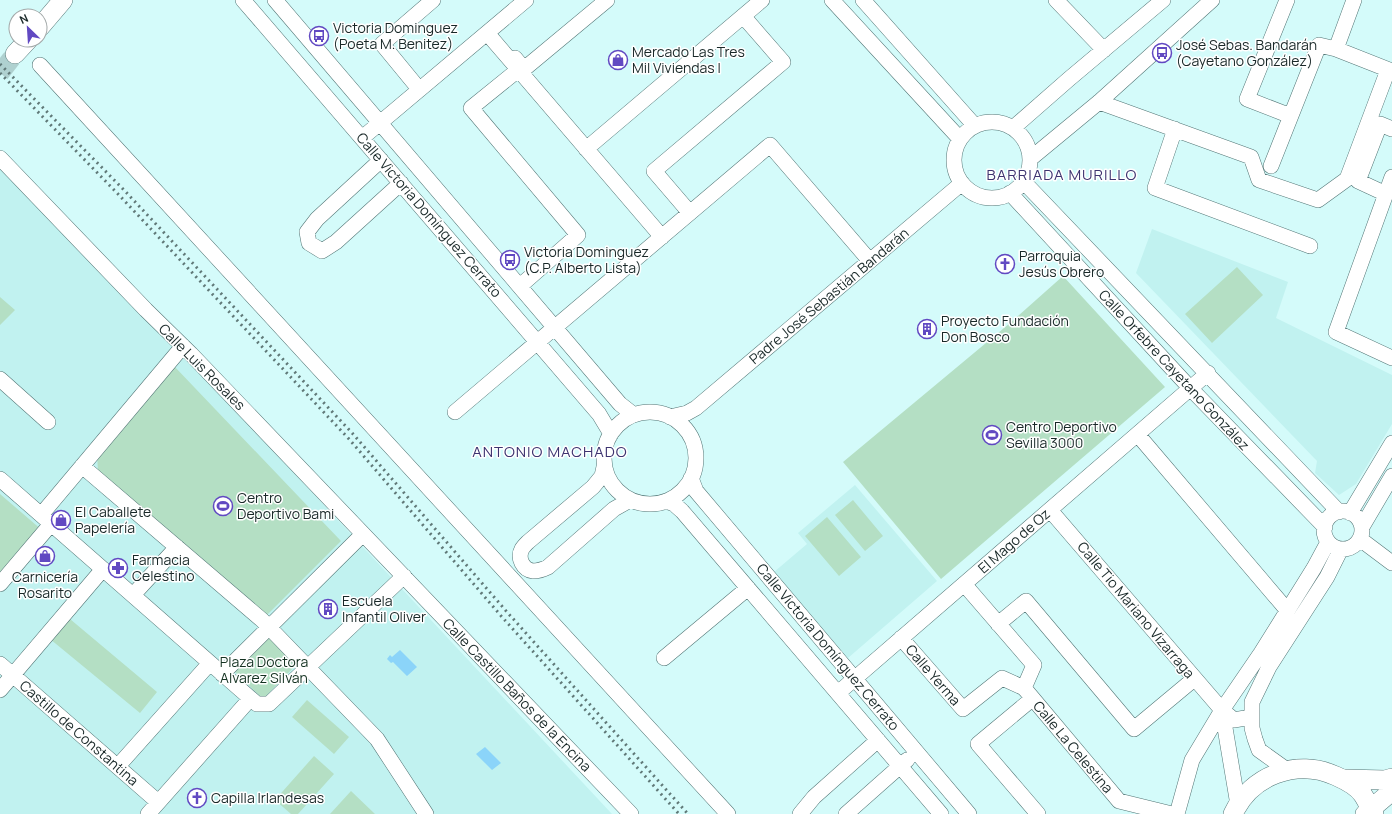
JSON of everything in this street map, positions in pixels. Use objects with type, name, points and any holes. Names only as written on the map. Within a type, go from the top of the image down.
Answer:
[{"type":"main road","points":[[43,8],[50,0]]},
{"type":"main road","points":[[48,18],[63,0]]},
{"type":"main road","points":[[1233,811],[1251,789],[1268,777],[1287,770],[1307,768],[1327,771],[1345,779],[1363,794],[1370,812],[1392,791]]},
{"type":"main road","points":[[1345,779],[1385,780],[1392,778]]},
{"type":"street","name":"Calle Victoria Domínguez Cerrato","points":[[243,0],[600,414],[611,434]]},
{"type":"street","name":"Calle Victoria Domínguez Cerrato","points":[[275,0],[626,411],[634,415]]},
{"type":"street","points":[[419,89],[382,44],[433,0]]},
{"type":"street","points":[[362,138],[526,0]]},
{"type":"street","points":[[534,0],[494,33],[524,69],[607,0]]},
{"type":"street","points":[[520,286],[578,235],[471,108],[616,0]]},
{"type":"street","points":[[586,149],[762,0]]},
{"type":"street","points":[[832,0],[960,139]]},
{"type":"street","points":[[863,0],[975,126]]},
{"type":"street","points":[[1056,0],[1104,50]]},
{"type":"street","points":[[1013,128],[1163,0]]},
{"type":"street","points":[[1030,159],[1099,102],[1212,0]]},
{"type":"street","points":[[1283,113],[1247,99],[1287,0]]},
{"type":"street","points":[[1336,50],[1354,0]]},
{"type":"street","points":[[690,213],[654,171],[783,62],[743,16]]},
{"type":"street","points":[[487,33],[662,237]]},
{"type":"street","points":[[1099,102],[1251,157],[1259,180],[1318,200],[1347,179],[1390,71],[1319,45],[1271,166]]},
{"type":"street","points":[[40,65],[728,814]]},
{"type":"street","points":[[988,122],[1001,123],[1013,128],[1022,136],[1028,147],[1030,159],[1029,167],[1023,181],[1010,193],[996,197],[980,196],[970,191],[962,183],[956,173],[954,161],[960,139],[967,131],[975,126],[988,122]]},
{"type":"street","points":[[1386,127],[1358,181],[1386,194]]},
{"type":"street","points":[[1174,129],[1155,188],[1310,246]]},
{"type":"street","points":[[455,412],[770,145],[870,260]]},
{"type":"street","points":[[381,160],[316,219],[307,232],[309,243],[322,251],[336,242],[401,183]]},
{"type":"street","name":"Calle Luis Rosales","points":[[1,162],[183,346],[404,576]]},
{"type":"street","points":[[1392,177],[1336,332],[1392,358]]},
{"type":"street","name":"Calle Orfebre Cayetano González","points":[[1023,181],[1208,374],[1345,512]]},
{"type":"street","name":"Padre José Sebastián Bandarán","points":[[670,417],[688,413],[696,408],[962,183]]},
{"type":"street","name":"Calle Orfebre Cayetano González","points":[[1010,193],[1331,539]]},
{"type":"street","points":[[0,584],[46,520],[82,466],[183,346]]},
{"type":"street","name":"El Mago de Oz","points":[[838,693],[1208,374]]},
{"type":"street","points":[[0,379],[48,422]]},
{"type":"street","name":"Padre José Sebastián Bandarán","points":[[690,437],[690,421],[696,408]]},
{"type":"street","points":[[604,467],[613,486],[621,494],[630,500],[648,504],[657,503],[666,501],[678,494],[691,478],[694,468],[694,447],[690,437],[682,426],[670,417],[658,413],[634,415],[621,423],[611,434],[606,444],[602,476],[593,487],[528,542],[521,550],[520,557],[522,563],[526,568],[533,571],[548,567],[614,509],[630,500]]},
{"type":"street","points":[[1138,435],[1287,610]]},
{"type":"street","points":[[1287,770],[1260,750],[1254,739],[1251,717],[1252,702],[1269,667],[1327,577],[1331,539],[1328,519],[1345,512],[1392,443]]},
{"type":"street","points":[[82,466],[269,628],[377,739],[426,814]]},
{"type":"street","points":[[1331,539],[1352,547],[1392,476]]},
{"type":"street","name":"Calle Victoria Domínguez Cerrato","points":[[691,478],[696,492],[969,814]]},
{"type":"street","points":[[0,479],[257,704],[269,704],[404,576]]},
{"type":"street","name":"Calle Victoria Domínguez Cerrato","points":[[666,501],[674,504],[682,511],[941,814]]},
{"type":"street","name":"Calle Tio Mariano Vizarraga","points":[[1050,510],[1222,710]]},
{"type":"street","points":[[1345,512],[1357,516],[1360,522],[1361,533],[1392,563]]},
{"type":"street","points":[[222,674],[363,534]]},
{"type":"street","points":[[1177,814],[1192,760],[1222,710],[1261,653],[1331,539]]},
{"type":"street","points":[[133,595],[177,547]]},
{"type":"street","points":[[0,690],[103,569]]},
{"type":"street","name":"Calle Castillo Baños de la Encina","points":[[404,576],[631,814]]},
{"type":"street","points":[[964,584],[1034,665],[1028,694],[978,744],[1038,814]]},
{"type":"street","points":[[664,658],[748,588]]},
{"type":"street","points":[[998,624],[1026,602],[1134,729],[1194,679]]},
{"type":"street","name":"Calle Yerma","points":[[901,638],[963,709],[1002,678],[1028,694]]},
{"type":"street","points":[[118,766],[210,663]]},
{"type":"street","name":"Castillo de Constantina","points":[[0,664],[158,802]]},
{"type":"street","name":"Calle La Celestina","points":[[1028,694],[1119,801],[1172,814]]},
{"type":"street","points":[[148,814],[250,699]]},
{"type":"street","points":[[1222,710],[1234,720],[1251,717]]},
{"type":"street","points":[[1222,710],[1233,811]]},
{"type":"street","points":[[800,814],[814,797],[878,740]]},
{"type":"street","points":[[846,814],[917,752]]},
{"type":"shaded area","points":[[0,158],[612,814],[0,814]]},
{"type":"shaded area","points":[[1152,229],[1288,282],[1276,318],[1392,375],[1392,424],[1356,484],[1339,495],[1315,473],[1317,461],[1136,273]]},
{"type":"shaded area","points":[[855,485],[937,581],[848,658],[774,572],[807,544],[798,533]]},
{"type":"green space","points":[[1237,267],[1263,295],[1212,343],[1185,314]]},
{"type":"green space","name":"Centro Deportivo Sevilla 3000","points":[[1063,276],[1165,387],[941,579],[843,462],[1010,323]]},
{"type":"green space","points":[[0,297],[15,310],[0,325]]},
{"type":"green space","name":"Centro Deportivo Bami","points":[[174,366],[341,541],[265,617],[98,472],[97,454]]},
{"type":"green space","points":[[0,494],[43,531],[0,579]]},
{"type":"green space","points":[[853,500],[883,536],[865,551],[835,515]]},
{"type":"green space","points":[[827,517],[861,557],[839,576],[805,536]]},
{"type":"green space","points":[[70,619],[157,692],[140,713],[50,639]]},
{"type":"green space","name":"Plaza Doctora Alvarez Silván","points":[[268,637],[296,665],[263,699],[234,671]]},
{"type":"green space","points":[[307,700],[349,737],[334,754],[292,717]]},
{"type":"green space","points":[[314,756],[334,774],[298,814],[291,814],[275,800]]},
{"type":"green space","points":[[351,791],[375,814],[330,814]]},
{"type":"water","points":[[400,650],[417,667],[407,676],[393,662],[391,663],[387,659],[390,655],[392,657]]},
{"type":"water","points":[[485,747],[501,763],[492,770],[476,754]]},
{"type":"tunnel","points":[[0,73],[15,54]]},
{"type":"railway","points":[[0,64],[123,189],[354,435],[507,612],[688,814]]},
{"type":"railway","points":[[0,73],[118,194],[349,439],[502,617],[679,814]]},
{"type":"place","name":"Victoria Dominguez (Poeta M. Benitez)","points":[[319,36]]},
{"type":"place","name":"José Sebas. Bandarán (Cayetano González)","points":[[1162,53]]},
{"type":"place","name":"Mercado Las Tres Mil Viviendas I","points":[[618,60]]},
{"type":"place","name":"Victoria Dominguez (C.P. Alberto Lista)","points":[[510,260]]},
{"type":"place","name":"Parroquia Jesús Obrero","points":[[1005,264]]},
{"type":"place","name":"Proyecto Fundación Don Bosco","points":[[927,329]]},
{"type":"place","name":"Centro Deportivo Sevilla 3000","points":[[992,435]]},
{"type":"place","name":"Centro Deportivo Bami","points":[[223,506]]},
{"type":"place","name":"El Caballete Papelería","points":[[61,520]]},
{"type":"place","name":"Carnicería Rosarito","points":[[45,556]]},
{"type":"place","name":"Farmacia Celestino","points":[[118,568]]},
{"type":"place","name":"Escuela Infantil Oliver","points":[[328,609]]},
{"type":"place","name":"Capilla Irlandesas","points":[[197,798]]},
{"type":"district","name":"BARRIADA MURILLO","points":[[1062,175]]},
{"type":"district","name":"ANTONIO MACHADO","points":[[550,452]]}]
